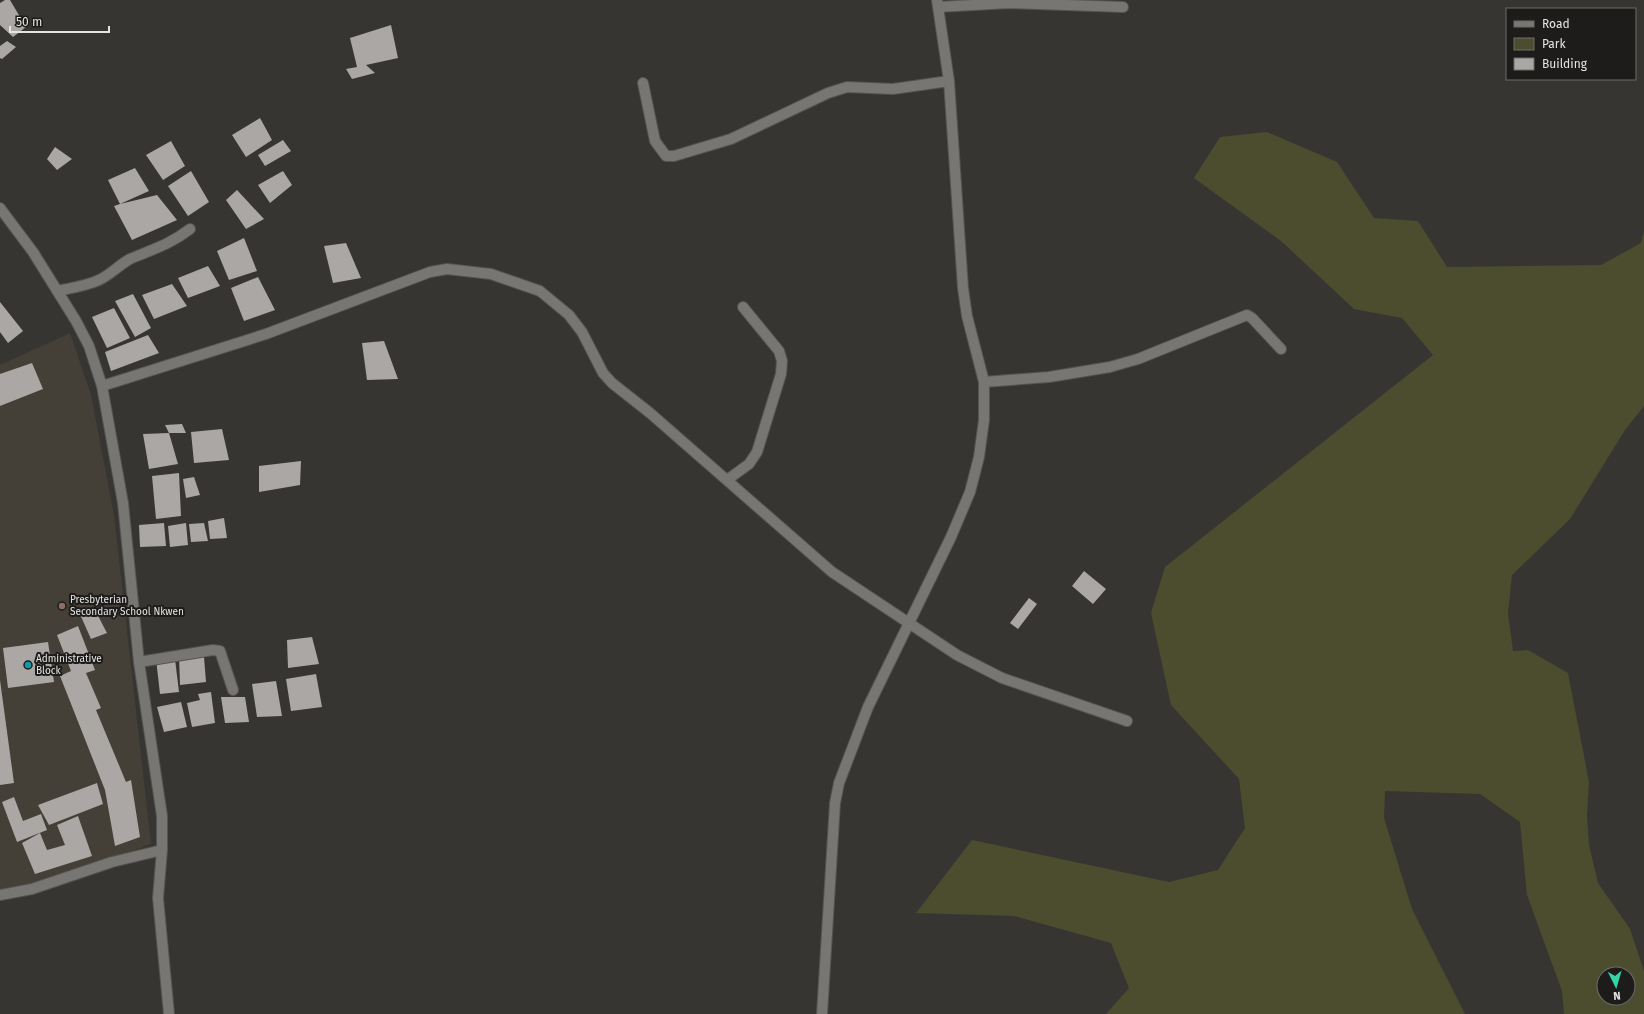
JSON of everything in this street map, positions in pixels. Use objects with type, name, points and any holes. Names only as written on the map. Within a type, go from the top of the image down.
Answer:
[{"type":"street","points":[[822,1014],[835,804],[839,784],[868,707],[907,623],[951,537],[970,492],[979,457],[984,420],[984,382],[968,316],[963,288],[949,81],[938,3],[1009,2],[1123,7]]},
{"type":"street","points":[[643,83],[655,141],[666,156],[674,156],[732,139],[828,93],[847,86],[893,89],[949,81]]},
{"type":"street","points":[[1,211],[33,252],[76,321],[89,346],[102,386],[123,503],[139,662],[162,816],[162,850],[158,898],[169,1014]]},
{"type":"street","points":[[57,290],[85,285],[100,279],[129,260],[158,249],[175,240],[190,229]]},
{"type":"street","points":[[102,386],[266,334],[430,272],[446,269],[491,274],[540,291],[556,303],[569,315],[582,332],[603,373],[832,572],[957,655],[1002,678],[1127,721]]},
{"type":"street","points":[[727,480],[749,464],[757,452],[781,374],[782,361],[779,351],[743,307]]},
{"type":"street","points":[[984,382],[1049,377],[1110,367],[1138,359],[1247,315],[1252,318],[1281,349]]},
{"type":"street","points":[[139,662],[213,650],[220,651],[233,690]]},
{"type":"street","points":[[0,895],[32,889],[112,862],[162,850]]},
{"type":"shaded area","name":"Presbyterian Secondary School Nkwen","points":[[70,333],[91,395],[114,515],[151,844],[28,889],[0,893],[0,365]]},
{"type":"green space","points":[[1267,132],[1337,162],[1374,218],[1418,221],[1447,267],[1601,265],[1641,243],[1644,231],[1644,406],[1625,430],[1570,519],[1512,575],[1508,613],[1513,651],[1528,650],[1568,673],[1589,782],[1587,816],[1589,845],[1598,883],[1630,929],[1644,971],[1644,1014],[1564,1014],[1562,991],[1527,895],[1520,822],[1480,794],[1385,791],[1384,818],[1412,909],[1465,1014],[1106,1014],[1129,988],[1111,943],[1014,916],[916,913],[972,840],[1169,882],[1218,870],[1245,828],[1239,779],[1171,705],[1151,613],[1165,567],[1433,355],[1402,318],[1354,309],[1281,241],[1194,178],[1220,137]]},
{"type":"building","points":[[5,0],[10,0],[26,27],[13,37],[0,25],[0,3]]},
{"type":"building","points":[[391,25],[398,58],[366,65],[375,73],[352,79],[346,69],[357,67],[350,38]]},
{"type":"building","points":[[7,41],[16,47],[2,59],[0,58],[0,46]]},
{"type":"building","points":[[260,118],[272,140],[246,157],[232,135]]},
{"type":"building","points":[[283,140],[291,151],[265,166],[258,155]]},
{"type":"building","points":[[171,141],[185,166],[163,180],[146,155]]},
{"type":"building","points":[[55,147],[72,159],[57,170],[47,159]]},
{"type":"building","points":[[135,168],[149,191],[120,204],[108,180]]},
{"type":"building","points":[[191,171],[209,202],[188,216],[168,186]]},
{"type":"building","points":[[283,171],[292,185],[270,203],[258,185]]},
{"type":"building","points":[[237,190],[264,219],[246,229],[226,200]]},
{"type":"building","points":[[157,195],[177,220],[132,240],[114,206]]},
{"type":"building","points":[[244,238],[257,271],[229,280],[217,251]]},
{"type":"building","points":[[346,243],[361,278],[333,283],[324,246]]},
{"type":"building","points":[[208,266],[220,286],[188,298],[178,278]]},
{"type":"building","points":[[258,277],[275,310],[244,321],[231,288]]},
{"type":"building","points":[[172,284],[187,306],[154,319],[142,295]]},
{"type":"building","points":[[133,294],[151,328],[135,337],[115,301]]},
{"type":"building","points":[[0,302],[23,331],[8,343],[0,332]]},
{"type":"building","points":[[114,308],[130,338],[107,348],[92,317]]},
{"type":"building","points":[[148,335],[159,353],[111,371],[105,352]]},
{"type":"building","points":[[384,341],[398,379],[367,380],[362,343]]},
{"type":"building","points":[[32,363],[43,389],[0,406],[0,374]]},
{"type":"building","points":[[182,424],[186,433],[169,433],[165,425]]},
{"type":"building","points":[[222,429],[229,460],[194,463],[191,432]]},
{"type":"building","points":[[169,433],[178,464],[149,469],[143,434]]},
{"type":"building","points":[[301,461],[300,485],[259,492],[259,466]]},
{"type":"building","points":[[179,473],[181,516],[156,519],[152,476]]},
{"type":"building","points":[[194,477],[200,495],[186,498],[183,479]]},
{"type":"building","points":[[224,518],[227,538],[210,539],[208,521]]},
{"type":"building","points":[[164,523],[166,546],[140,547],[139,525]]},
{"type":"building","points":[[186,523],[188,545],[170,547],[168,526]]},
{"type":"building","points":[[204,523],[208,541],[191,542],[189,524]]},
{"type":"building","points":[[1084,571],[1106,589],[1093,604],[1072,586]]},
{"type":"building","points":[[1029,598],[1037,604],[1018,629],[1010,623]]},
{"type":"building","points":[[94,608],[107,633],[91,639],[79,612]]},
{"type":"building","points":[[78,626],[95,670],[86,673],[101,708],[96,710],[126,782],[131,780],[140,837],[115,846],[105,790],[60,676],[71,671],[57,635]]},
{"type":"building","points":[[312,637],[319,664],[288,668],[287,640]]},
{"type":"building","name":"Administrative Block","points":[[48,642],[54,682],[8,688],[3,648]]},
{"type":"building","points":[[179,656],[204,657],[206,682],[180,685]]},
{"type":"building","points":[[156,659],[175,659],[179,692],[160,694]]},
{"type":"building","points":[[316,674],[322,707],[291,711],[286,679]]},
{"type":"building","points":[[0,680],[14,783],[0,785]]},
{"type":"building","points":[[276,681],[282,716],[257,717],[252,684]]},
{"type":"building","points":[[211,692],[215,723],[192,727],[187,703],[200,700],[198,694]]},
{"type":"building","points":[[221,697],[245,697],[249,722],[225,723]]},
{"type":"building","points":[[181,702],[187,727],[164,732],[157,707]]},
{"type":"building","points":[[97,783],[103,804],[49,825],[38,805]]},
{"type":"building","points":[[14,797],[23,821],[41,814],[47,830],[17,842],[2,802]]},
{"type":"building","points":[[78,816],[92,856],[35,874],[22,843],[40,833],[47,850],[65,845],[57,825]]},
{"type":"place","name":"Presbyterian Secondary School Nkwen","points":[[62,606]]},
{"type":"place","name":"Administrative Block","points":[[28,665]]}]
